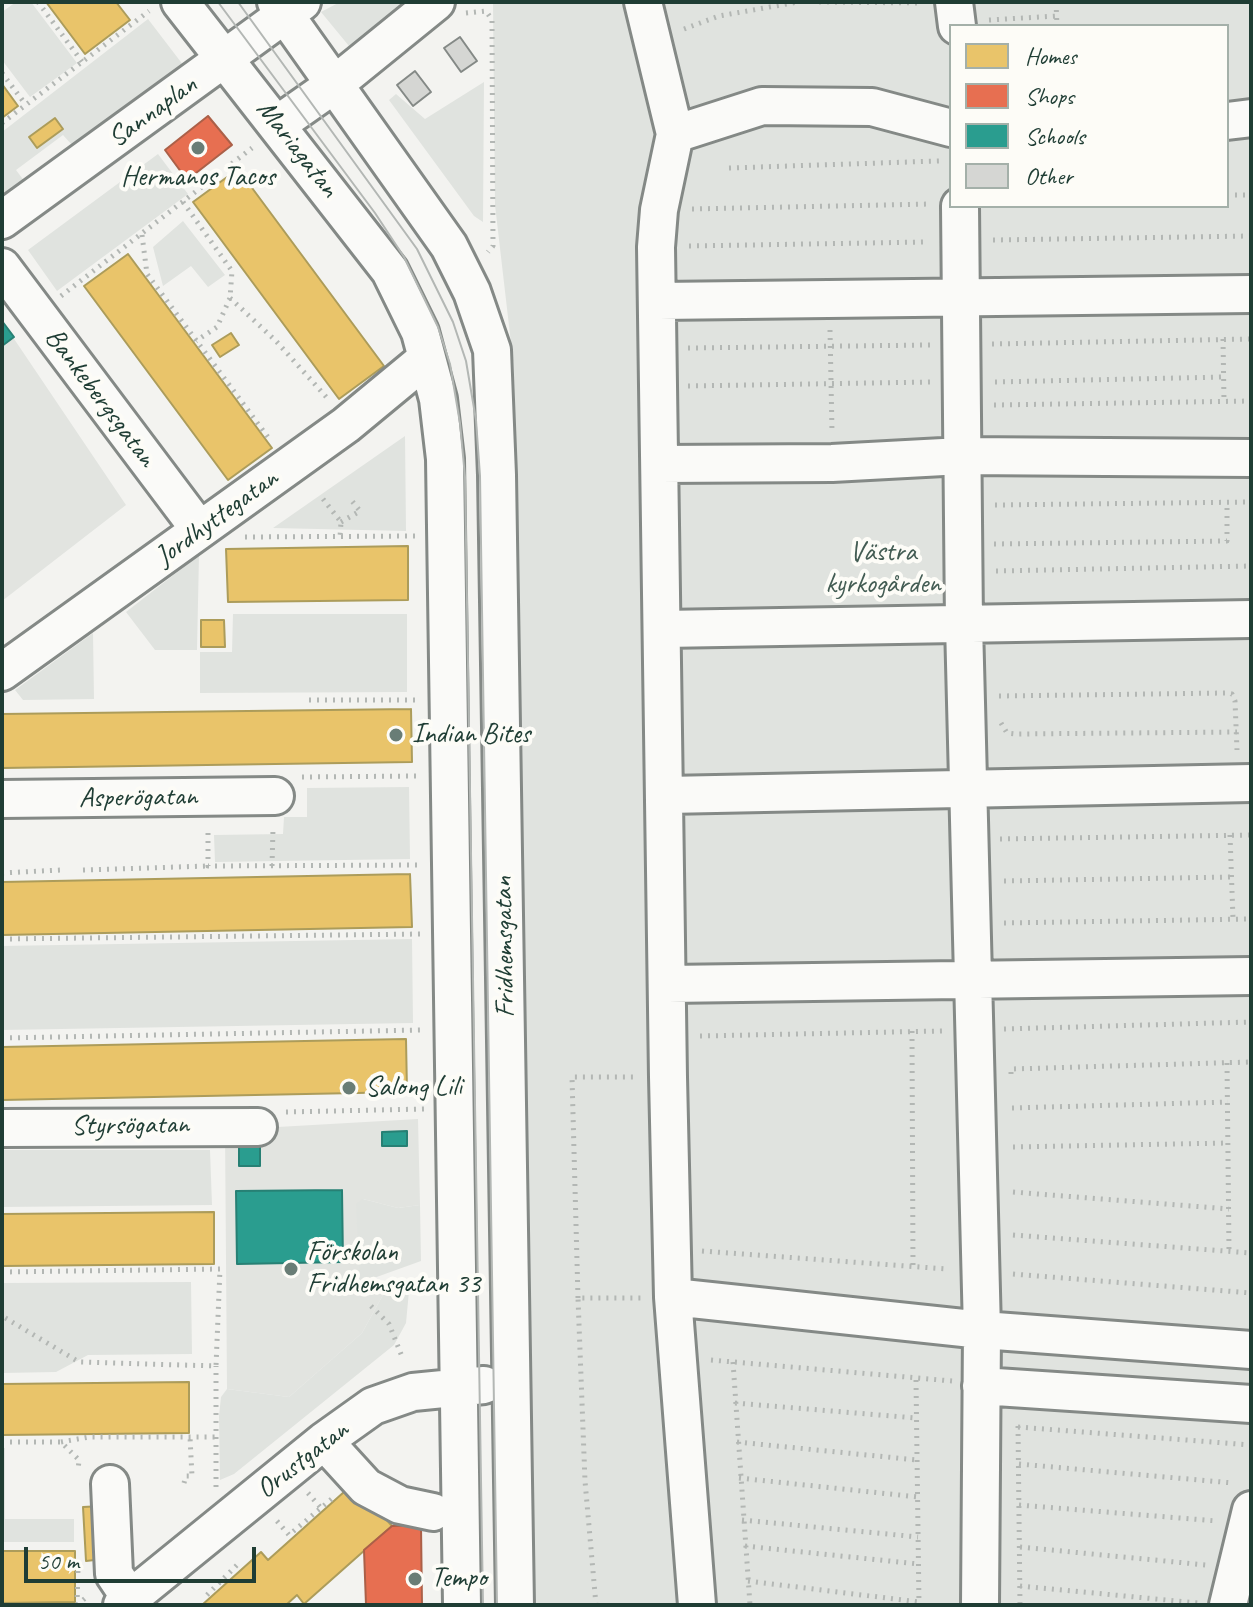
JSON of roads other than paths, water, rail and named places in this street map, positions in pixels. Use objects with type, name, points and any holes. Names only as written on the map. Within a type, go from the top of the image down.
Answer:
[{"type":"street","points":[[643,2],[651,46],[675,134],[659,210],[668,1077],[673,1297],[697,1605]]},
{"type":"street","name":"Mariagatan","points":[[168,4],[226,60],[267,134],[364,234],[407,302]]},
{"type":"street","points":[[288,6],[335,84]]},
{"type":"street","name":"Sannaplan","points":[[2,220],[226,60],[288,6]]},
{"type":"street","points":[[267,134],[335,84],[447,10]]},
{"type":"street","name":"Fridhemsgatan","points":[[335,84],[449,246],[472,292],[492,350],[496,417],[515,1605]]},
{"type":"street","points":[[675,134],[762,106],[872,107],[949,127]]},
{"type":"street","points":[[1229,121],[1251,118]]},
{"type":"street","points":[[948,205],[961,298],[961,344],[973,390],[962,456],[971,979],[973,1030],[996,1234],[980,1272],[980,1605]]},
{"type":"street","name":"Bankebergsgatan","points":[[2,267],[214,533]]},
{"type":"street","points":[[659,301],[1251,294]]},
{"type":"street","name":"Fridhemsgatan","points":[[407,302],[438,399],[445,459],[462,1605]]},
{"type":"street","name":"Jordhyttegatan","points":[[2,672],[214,533],[427,358]]},
{"type":"street","points":[[660,464],[832,463],[962,456],[1251,458]]},
{"type":"street","points":[[663,629],[1251,619]]},
{"type":"street","points":[[667,795],[1245,783]]},
{"type":"street","name":"Asperögatan","points":[[2,799],[275,796]]},
{"type":"street","points":[[668,984],[1251,976]]},
{"type":"street","name":"Styrsögatan","points":[[2,1128],[258,1127]]},
{"type":"street","points":[[673,1297],[982,1330],[1251,1350]]},
{"type":"street","name":"Orustgatan","points":[[126,1602],[324,1441],[373,1406],[413,1392],[513,1383]]},
{"type":"street","points":[[981,1384],[1251,1404]]},
{"type":"street","points":[[324,1441],[355,1478],[400,1505],[433,1512]]},
{"type":"street","points":[[94,1483],[114,1574],[126,1602]]},
{"type":"street","points":[[1218,1604],[1237,1568],[1245,1506]]},
{"type":"tram line","points":[[218,2],[375,213],[404,257],[438,327],[450,364],[460,423],[465,477],[483,1605]]},
{"type":"tram line","points":[[238,2],[417,249],[453,322],[466,361],[476,420],[480,476],[497,1605]]},
{"type":"place","name":"Hermanos Tacos","points":[[198,148]]},
{"type":"place","name":"Indian Bites","points":[[396,735]]},
{"type":"place","name":"Salong Lili","points":[[349,1088]]},
{"type":"place","name":"Förskolan Fridhemsgatan 33","points":[[291,1269]]},
{"type":"place","name":"Tempo","points":[[415,1579]]},
{"type":"park label","name":"Västra kyrkogården","points":[[883,569]]}]
